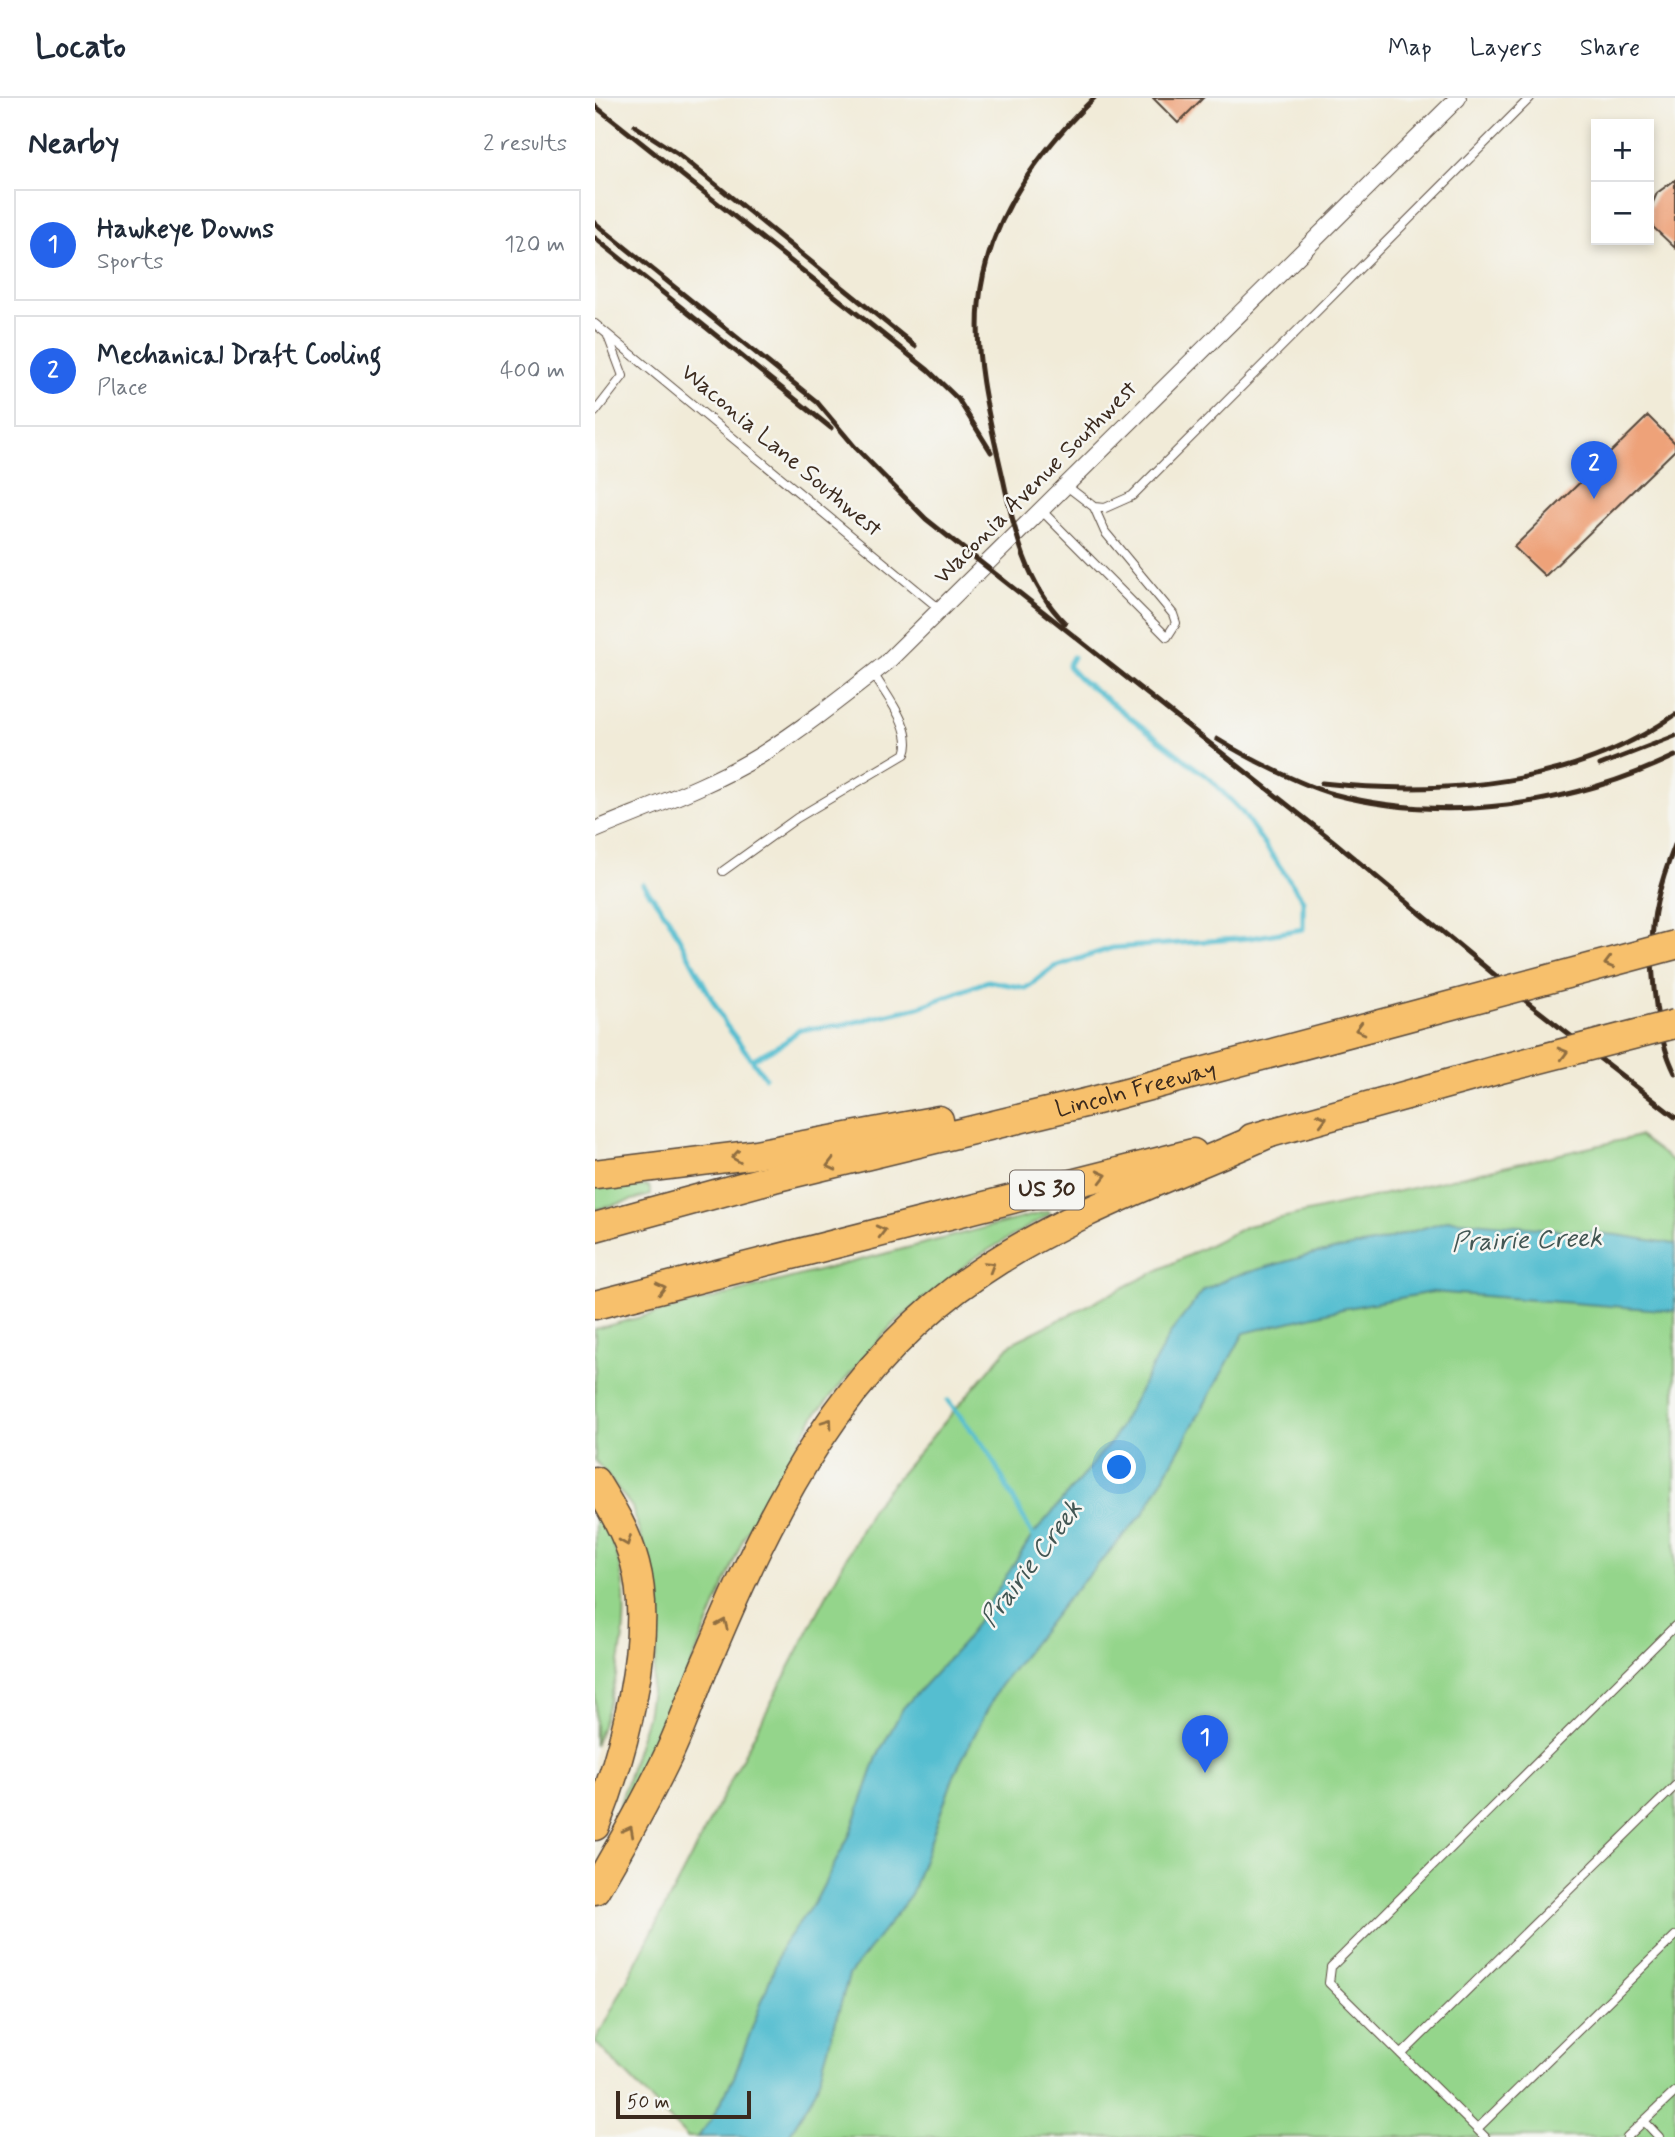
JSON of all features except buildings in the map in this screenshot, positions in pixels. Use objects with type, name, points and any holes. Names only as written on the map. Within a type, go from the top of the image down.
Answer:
[{"type":"highway","name":"Lincoln Freeway","points":[[595,1227],[774,1178],[1093,1101],[1675,945]]},
{"type":"highway","name":"US 30","points":[[595,1305],[1270,1133],[1675,1024]]},
{"type":"highway","points":[[595,1174],[750,1155],[1043,1100],[1093,1101]]},
{"type":"highway","points":[[595,1890],[666,1762],[709,1654],[773,1513],[811,1447],[857,1382],[920,1318],[981,1271],[1052,1230],[1270,1133]]},
{"type":"highway","points":[[595,1480],[617,1516],[635,1564],[641,1631],[630,1708],[595,1826]]},
{"type":"street","name":"Waconia Avenue Southwest","points":[[595,830],[671,799],[759,756],[827,710],[873,673],[941,610],[1064,484],[1458,98]]},
{"type":"lane","points":[[1094,507],[1105,508],[1132,496],[1154,470],[1530,98]]},
{"type":"lane","name":"Waconia Lane Southwest","points":[[595,324],[941,610]]},
{"type":"lane","points":[[595,412],[623,376],[607,334]]},
{"type":"lane","points":[[1040,509],[1167,637],[1176,623],[1173,614],[1105,532],[1094,507],[1064,484]]},
{"type":"lane","points":[[723,871],[797,818],[905,754],[909,745],[906,732],[873,673]]},
{"type":"lane","points":[[1485,2137],[1329,1983],[1331,1967],[1675,1626]]},
{"type":"lane","points":[[1402,2054],[1675,1786]]},
{"type":"lane","points":[[1477,2129],[1675,1936]]},
{"type":"lane","points":[[1627,2137],[1675,2092]]},
{"type":"lane","points":[[1644,2121],[1659,2137]]},
{"type":"green space","points":[[1639,1136],[1675,1163],[1675,2137],[687,2137],[595,2042],[873,1506],[1012,1343],[1247,1226]]},
{"type":"green space","points":[[649,1186],[651,1195],[595,1210],[595,1188]]},
{"type":"green space","points":[[1049,1211],[1050,1214],[973,1259],[892,1325],[814,1416],[744,1537],[663,1733],[616,1831],[612,1830],[647,1716],[656,1657],[659,1599],[632,1507],[595,1460],[595,1329]]},
{"type":"green space","points":[[595,1509],[610,1537],[620,1566],[624,1626],[613,1687],[595,1746]]},
{"type":"water","name":"Prairie Creek","points":[[1449,1220],[1617,1235],[1675,1244],[1675,1311],[1432,1292],[1342,1309],[1244,1333],[1144,1513],[1069,1597],[999,1687],[955,1773],[911,1895],[849,1975],[816,2090],[788,2137],[698,2137],[711,2120],[734,2077],[783,1944],[816,1900],[850,1834],[877,1757],[903,1708],[964,1642],[1032,1536],[1112,1441],[1171,1332],[1204,1290],[1231,1277],[1313,1254],[1378,1242]]},
{"type":"waterway","points":[[753,1059],[785,1042],[798,1030],[842,1025],[919,1007],[988,981],[1026,988],[1054,967],[1112,948],[1250,938],[1303,929],[1303,900],[1242,812],[1210,779],[1079,678],[1068,666],[1073,657]]},
{"type":"waterway","points":[[643,884],[669,919],[726,1025],[765,1077]]},
{"type":"waterway","name":"Prairie Creek","points":[[948,1401],[988,1451],[1035,1540]]},
{"type":"railway","points":[[1065,623],[1040,591],[1017,536],[984,391],[979,348],[979,304],[992,245],[1018,191],[1053,142],[1094,98]]},
{"type":"railway","points":[[595,106],[928,370],[958,399],[991,452]]},
{"type":"railway","points":[[635,126],[678,154],[915,346]]},
{"type":"railway","points":[[595,223],[817,402],[855,447],[926,519],[1332,840],[1531,1005],[1675,1117]]},
{"type":"railway","points":[[595,238],[831,428]]},
{"type":"railway","points":[[1322,783],[1414,788],[1505,781],[1550,772],[1593,758],[1635,739],[1675,715]]},
{"type":"railway","points":[[1600,765],[1675,736]]},
{"type":"railway","points":[[1217,739],[1274,770],[1320,790],[1376,803],[1419,808],[1507,805],[1550,798],[1635,773],[1675,756]]},
{"type":"railway","points":[[1675,845],[1659,895],[1652,942],[1657,1013],[1675,1073]]},
{"type":"place","name":"Mechanical Draft Cooling","points":[[1594,499]]},
{"type":"place","name":"Hawkeye Downs","points":[[1205,1773]]}]
